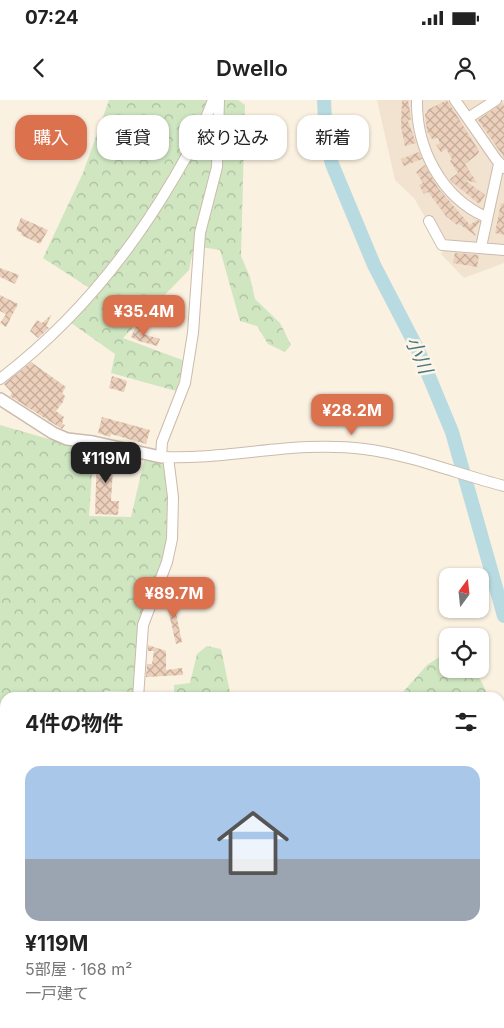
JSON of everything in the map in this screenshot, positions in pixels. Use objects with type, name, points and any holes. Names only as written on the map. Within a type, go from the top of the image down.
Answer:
[{"type":"street","points":[[0,379],[34,352],[81,306],[152,216],[203,129],[213,100]]},
{"type":"street","points":[[138,692],[143,625],[167,562],[172,540],[173,498],[162,442],[185,383],[194,333],[200,233],[218,167],[219,100]]},
{"type":"street","points":[[417,100],[420,134],[438,178],[473,211],[486,216]]},
{"type":"street","points":[[455,100],[502,166],[486,216],[480,247]]},
{"type":"street","points":[[468,118],[496,100]]},
{"type":"street","points":[[429,221],[442,244],[504,250]]},
{"type":"street","points":[[0,399],[67,439],[93,442],[165,457],[248,453],[302,446],[364,449],[504,486]]},
{"type":"shaded area","points":[[377,100],[504,100],[504,263],[464,278],[441,254],[444,250],[414,198],[395,180]]},
{"type":"green space","points":[[109,100],[238,100],[245,105],[245,115],[179,115],[179,160],[244,160],[241,256],[250,277],[255,299],[280,323],[291,345],[285,352],[268,344],[257,326],[240,321],[220,250],[194,246],[189,270],[123,338],[185,361],[176,391],[111,373],[115,354],[67,320],[94,291],[43,258],[83,173],[97,134],[97,160],[169,160],[169,115],[104,115]]},
{"type":"green space","points":[[0,425],[66,444],[94,446],[89,516],[131,517],[145,457],[161,463],[167,468],[170,511],[166,555],[149,603],[136,692],[0,692]]},
{"type":"green space","points":[[207,646],[221,649],[230,692],[174,692],[174,685],[190,683],[197,654]]},
{"type":"green space","points":[[439,657],[439,678],[480,678],[486,692],[403,692],[427,665]]},
{"type":"building","points":[[402,100],[408,100],[411,119],[408,121],[416,143],[405,146],[401,126]]},
{"type":"building","points":[[447,100],[479,151],[478,154],[465,164],[477,183],[465,180],[485,195],[479,204],[451,181],[450,179],[458,173],[450,161],[452,159],[446,149],[441,152],[436,145],[440,143],[438,138],[432,139],[427,131],[425,114],[427,110]]},
{"type":"building","points":[[502,103],[504,106],[504,157],[478,120]]},
{"type":"building","points":[[419,152],[422,159],[404,166],[401,159]]},
{"type":"building","points":[[425,165],[438,188],[470,225],[477,220],[480,221],[473,230],[476,236],[446,216],[428,192],[424,194],[419,185],[423,183],[416,172]]},
{"type":"building","points":[[501,203],[504,204],[504,235],[495,233]]},
{"type":"building","points":[[21,218],[48,230],[40,244],[21,235],[22,233],[16,230]]},
{"type":"building","points":[[455,253],[479,255],[477,267],[453,263]]},
{"type":"building","points":[[0,268],[19,275],[15,284],[0,277]]},
{"type":"building","points":[[0,295],[18,304],[6,327],[0,323],[6,314],[0,311]]},
{"type":"building","points":[[52,314],[46,326],[49,328],[38,338],[30,331],[37,320],[42,323]]},
{"type":"building","points":[[137,324],[143,327],[140,333],[160,339],[157,346],[131,337]]},
{"type":"building","points":[[31,362],[66,387],[62,393],[65,396],[63,402],[56,411],[64,417],[62,424],[65,425],[62,429],[10,396],[12,393],[4,384]]},
{"type":"building","points":[[112,376],[127,381],[124,392],[109,388]]},
{"type":"building","points":[[102,417],[150,430],[146,444],[111,434],[110,437],[98,433]]},
{"type":"building","points":[[97,451],[123,457],[122,465],[117,464],[117,470],[113,469],[111,501],[119,501],[118,515],[95,514]]},
{"type":"building","points":[[201,587],[199,597],[187,600],[184,592]]},
{"type":"building","points":[[172,595],[182,642],[176,644],[165,596]]},
{"type":"building","points":[[148,645],[166,651],[166,670],[182,668],[183,675],[146,677],[147,664],[152,664],[154,651],[148,651]]},
{"type":"waterway","name":"小川","points":[[324,100],[326,140],[332,164],[374,265],[418,350],[452,432],[504,616]]}]
